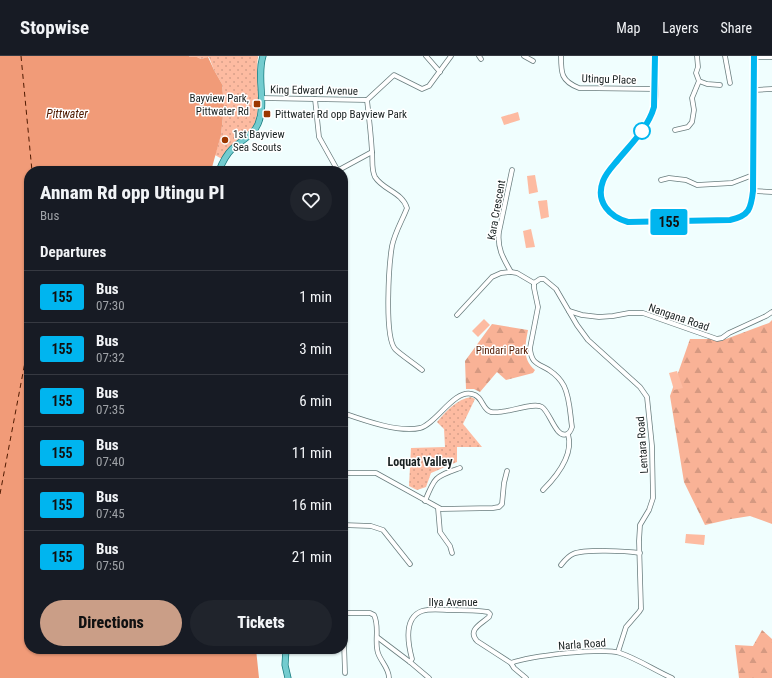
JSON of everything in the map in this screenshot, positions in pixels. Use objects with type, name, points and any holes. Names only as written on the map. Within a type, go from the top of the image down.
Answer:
[{"type":"main road","points":[[222,166],[228,154],[256,128],[261,114],[260,74],[263,56]]},
{"type":"main road","points":[[286,654],[285,665],[288,678]]},
{"type":"street","points":[[426,56],[440,72]]},
{"type":"street","points":[[422,370],[395,349],[390,338],[388,286],[392,249],[398,228],[407,208],[403,199],[379,182],[374,175],[372,169],[372,152],[367,100],[394,75],[422,89],[429,86],[451,56]]},
{"type":"street","points":[[524,56],[533,61]]},
{"type":"street","name":"Utingu Place","points":[[561,56],[561,72],[564,79],[571,85],[579,88],[655,89]]},
{"type":"street","points":[[655,56],[654,107],[648,122],[610,169],[603,181],[601,190],[605,206],[610,213],[619,220],[628,222],[730,220],[742,216],[750,208],[753,191],[754,57],[772,57]]},
{"type":"street","points":[[675,130],[688,128],[692,122],[694,110],[692,98],[699,81],[696,73],[698,66],[697,56]]},
{"type":"street","points":[[725,56],[730,83]]},
{"type":"street","points":[[699,81],[707,84],[720,85]]},
{"type":"street","points":[[754,90],[772,89]]},
{"type":"street","name":"King Edward Avenue","points":[[261,98],[367,100]]},
{"type":"street","points":[[315,99],[319,137],[334,166]]},
{"type":"street","points":[[346,166],[372,152]]},
{"type":"street","name":"Kara Crescent","points":[[512,170],[498,240],[499,250],[512,272]]},
{"type":"street","points":[[661,180],[669,178],[686,180],[698,186],[732,183],[753,175]]},
{"type":"street","points":[[753,191],[772,192]]},
{"type":"street","points":[[458,315],[492,277],[502,273],[512,272],[518,273],[534,283],[538,307],[530,354],[536,363],[553,373],[564,387],[567,394],[572,427],[568,434],[569,447],[564,463],[552,481],[543,490]]},
{"type":"street","name":"Lentara Road","points":[[534,283],[537,280],[542,279],[549,282],[559,294],[577,325],[588,340],[640,387],[646,397],[652,446],[653,498],[649,510],[640,525],[641,609],[626,628],[618,652]]},
{"type":"street","name":"Nangana Road","points":[[569,311],[582,315],[599,317],[643,313],[713,338],[722,338],[729,333],[772,312]]},
{"type":"street","points":[[348,415],[377,424],[418,428],[429,423],[441,410],[462,395],[471,394],[479,398],[485,409],[490,412],[505,412],[535,405],[541,406],[547,412],[559,433],[564,435],[568,434]]},
{"type":"street","points":[[425,501],[437,477],[460,468]]},
{"type":"street","points":[[348,473],[376,473],[438,508],[494,508],[499,507],[502,504],[507,471]]},
{"type":"street","points":[[438,508],[440,532],[450,546],[452,553]]},
{"type":"street","points":[[348,525],[371,526],[383,530],[410,564]]},
{"type":"street","points":[[562,565],[566,558],[574,554],[623,551],[640,553]]},
{"type":"street","name":"Ilya Avenue","points":[[410,662],[412,659],[408,646],[408,634],[414,617],[419,613],[426,610],[484,611],[489,613],[489,617],[474,629],[474,637],[477,641],[511,663],[514,668],[526,678]]},
{"type":"street","points":[[348,613],[373,614],[376,619],[378,652],[388,670],[389,678]]},
{"type":"street","points":[[377,638],[429,678]]},
{"type":"street","name":"Narla Road","points":[[511,663],[532,658],[607,650],[632,657],[672,678]]},
{"type":"street","points":[[344,654],[344,673]]},
{"type":"green space","points":[[772,320],[772,524],[750,516],[705,525],[684,482],[670,396],[690,339],[726,339],[769,323]]},
{"type":"green space","name":"Pindari Park","points":[[492,324],[528,330],[525,347],[526,357],[535,370],[533,373],[506,380],[497,372],[480,392],[474,389],[466,389],[465,361]]},
{"type":"green space","points":[[762,630],[772,639],[772,678],[739,678],[735,645],[753,646]]},
{"type":"shaded area","points":[[189,56],[258,56],[258,111],[254,125],[231,146],[222,159],[215,155],[221,135],[224,106],[222,84],[209,57],[201,59]]},
{"type":"shaded area","points":[[242,103],[246,107],[237,116],[233,111]]},
{"type":"shaded area","points":[[247,108],[251,112],[243,121],[239,117]]},
{"type":"shaded area","points":[[518,112],[520,120],[504,125],[501,117]]},
{"type":"shaded area","points":[[535,175],[538,192],[529,194],[527,176]]},
{"type":"shaded area","points":[[547,200],[549,217],[541,219],[538,201]]},
{"type":"shaded area","points":[[531,229],[535,247],[526,248],[523,231]]},
{"type":"shaded area","points":[[484,319],[490,325],[478,337],[472,331]]},
{"type":"shaded area","points":[[677,371],[683,388],[674,390],[669,373]]},
{"type":"shaded area","points":[[471,397],[475,399],[463,424],[482,447],[457,447],[457,462],[431,473],[426,487],[417,490],[409,486],[411,448],[445,447],[444,429],[437,422],[456,403]]},
{"type":"shaded area","points":[[686,534],[705,535],[704,545],[685,543]]},
{"type":"water","name":"Pittwater","points":[[0,56],[189,56],[201,59],[208,57],[222,84],[224,106],[221,135],[212,166],[24,166],[24,654],[257,654],[259,678],[0,678]]},
{"type":"ferry route","points":[[21,56],[32,166]]},
{"type":"ferry route","points":[[0,494],[24,367]]},
{"type":"bus line","name":"155","points":[[655,56],[655,89],[652,116],[641,132],[607,173],[601,190],[605,206],[610,213],[619,220],[628,222],[730,220],[736,219],[748,212],[752,205],[753,191],[754,56]]},
{"type":"place","name":"Bayview Park, Pittwater Rd","points":[[257,104]]},
{"type":"place","name":"Pittwater Rd opp Bayview Park","points":[[267,114]]},
{"type":"place","name":"1st Bayview Sea Scouts","points":[[225,140]]},
{"type":"district","name":"Loquat Valley","points":[[420,462]]}]
